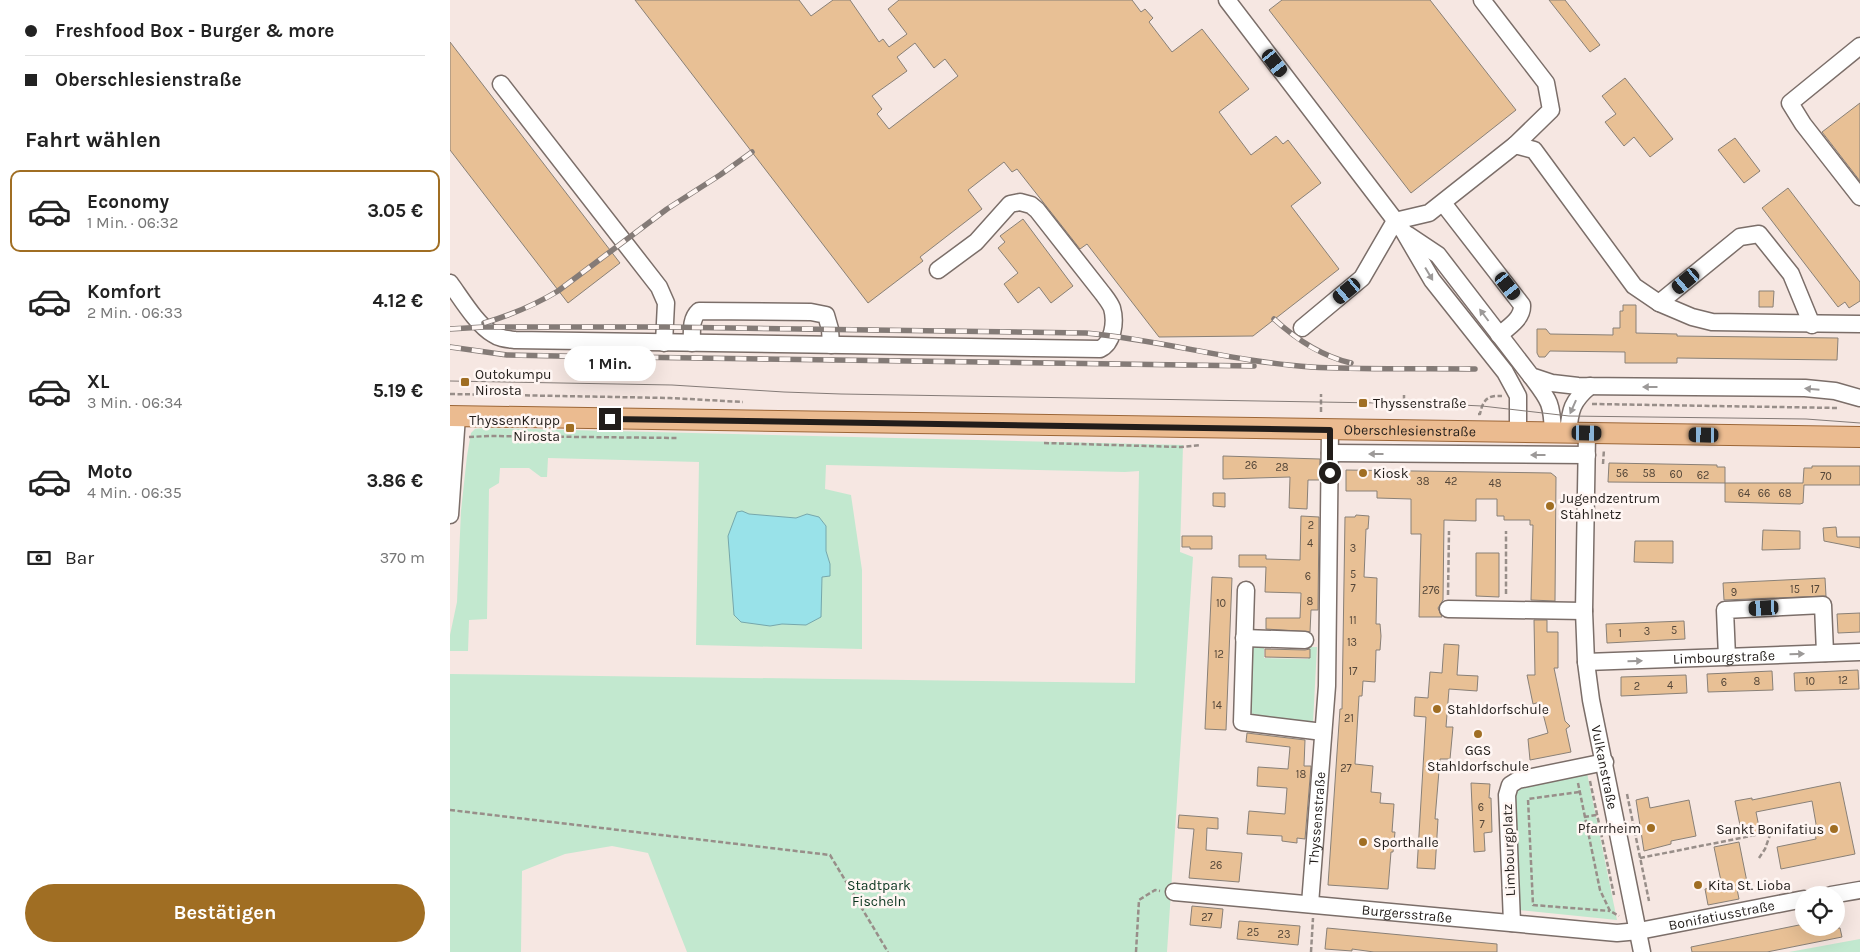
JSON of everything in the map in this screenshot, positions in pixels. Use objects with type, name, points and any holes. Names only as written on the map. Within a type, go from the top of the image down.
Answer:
[{"type":"main road","name":"Oberschlesienstraße","points":[[454,416],[1860,437]]},
{"type":"street","points":[[1226,0],[1399,227],[1432,280],[1505,372],[1518,396],[1518,432]]},
{"type":"street","points":[[1302,328],[1362,278],[1399,227],[1429,213],[1443,203],[1515,145],[1551,110],[1546,83],[1482,0]]},
{"type":"street","points":[[1860,46],[1790,103],[1803,124],[1860,197]]},
{"type":"street","points":[[502,84],[658,287],[666,303],[664,343]]},
{"type":"street","points":[[1515,145],[1534,150],[1634,286],[1659,303],[1692,317],[1712,322],[1812,325],[1860,324]]},
{"type":"street","points":[[450,283],[484,327],[502,339],[1100,349],[1106,346],[1110,340],[1114,323],[1112,308],[1097,286],[1031,205],[1020,202],[1010,204],[976,242],[938,270]]},
{"type":"street","points":[[1443,203],[1522,304],[1523,311],[1518,319],[1499,335]]},
{"type":"street","points":[[1399,227],[1438,255],[1548,398],[1552,409],[1570,433]]},
{"type":"street","points":[[1659,303],[1740,236],[1759,234],[1791,274],[1812,325]]},
{"type":"street","points":[[692,343],[691,327],[694,316],[699,312],[811,312],[826,315],[830,329],[831,345]]},
{"type":"street","points":[[1531,376],[1552,383],[1590,386],[1805,388],[1834,391],[1860,398]]},
{"type":"street","points":[[1570,433],[1569,416],[1576,400],[1590,386]]},
{"type":"street","points":[[450,515],[454,416]]},
{"type":"street","name":"Thyssenstraße","points":[[1312,904],[1328,642],[1330,430]]},
{"type":"street","name":"Vulkanstraße","points":[[1570,433],[1587,456],[1584,611],[1586,662],[1591,700],[1604,762],[1633,860],[1642,952]]},
{"type":"street","name":"Oberschlesienstraße","points":[[1330,453],[1587,456]]},
{"type":"street","points":[[1246,590],[1242,722],[1323,732]]},
{"type":"street","points":[[1727,657],[1725,610],[1823,605],[1825,653]]},
{"type":"street","points":[[1448,609],[1584,611]]},
{"type":"street","points":[[1244,638],[1305,640]]},
{"type":"street","name":"Limbourgstraße","points":[[1586,662],[1860,652]]},
{"type":"street","name":"Limbourgplatz","points":[[1512,923],[1508,789],[1510,785],[1518,780],[1604,762]]},
{"type":"street","points":[[1845,893],[1860,890]]},
{"type":"street","name":"Burgersstraße","points":[[1174,892],[1612,933],[1639,931]]},
{"type":"street","name":"Bonifatiusstraße","points":[[1639,931],[1795,900]]},
{"type":"path","points":[[450,394],[670,398],[749,402]]},
{"type":"path","points":[[1404,395],[1404,406]]},
{"type":"path","points":[[1470,414],[1480,414],[1484,401],[1493,395],[1518,396]]},
{"type":"path","points":[[1576,400],[1592,405],[1840,408]]},
{"type":"path","points":[[1602,472],[1605,446]]},
{"type":"path","points":[[1448,609],[1449,531]]},
{"type":"path","points":[[1505,610],[1506,531]]},
{"type":"path","points":[[1575,768],[1596,877],[1610,911]]},
{"type":"path","points":[[1626,791],[1633,860],[1649,903]]},
{"type":"path","points":[[1579,792],[1528,800],[1533,905],[1610,911],[1619,916]]},
{"type":"path","points":[[450,810],[830,855],[888,952]]},
{"type":"path","points":[[1584,817],[1597,815]]},
{"type":"path","points":[[1633,860],[1806,825]]},
{"type":"path","points":[[1759,858],[1766,849],[1771,832]]},
{"type":"path","points":[[1136,952],[1139,900],[1155,890],[1174,892]]},
{"type":"path","points":[[1311,952],[1312,904]]},
{"type":"green space","name":"Stadtpark Fischeln","points":[[475,429],[1183,445],[1180,552],[1193,557],[1167,952],[687,952],[648,853],[612,846],[565,854],[522,871],[521,952],[450,952],[450,674],[1135,683],[1139,471],[826,465],[825,489],[851,495],[862,570],[862,649],[696,645],[699,462],[548,458],[547,477],[541,477],[529,468],[500,468],[499,483],[489,489],[487,619],[469,620],[468,651],[450,651],[450,635],[457,602],[461,511],[467,456],[471,433]],"holes":[[[749,514],[796,518],[807,514],[819,517],[826,526],[826,551],[830,564],[830,576],[822,577],[820,617],[806,625],[782,624],[770,626]]]},
{"type":"green space","points":[[1250,646],[1264,646],[1264,658],[1308,659],[1309,647],[1317,647],[1313,722],[1256,716],[1250,712]]},
{"type":"green space","points":[[1587,773],[1617,920],[1518,910],[1513,796],[1515,788]]},
{"type":"green space","points":[[1860,939],[1860,952],[1789,952]]},
{"type":"water","points":[[742,511],[749,514],[796,518],[807,514],[819,517],[826,526],[826,551],[830,564],[830,576],[822,577],[821,617],[806,625],[782,624],[770,626],[741,622],[734,615],[728,536],[737,512]]},
{"type":"building","points":[[635,0],[799,0],[811,16],[833,0],[850,0],[879,42],[883,39],[889,47],[907,34],[888,9],[899,0],[1132,0],[1141,12],[1145,9],[1153,18],[1149,22],[1172,52],[1202,29],[1249,89],[1219,112],[1251,155],[1276,136],[1283,144],[1288,140],[1321,183],[1291,206],[1339,269],[1253,336],[1159,337],[1087,244],[1080,249],[1017,169],[1012,172],[1004,162],[968,190],[982,209],[920,257],[923,261],[868,303]],"holes":[[[915,43],[934,68],[945,59],[958,76],[889,129],[877,114],[882,109],[872,96],[907,71],[897,57]]]},
{"type":"building","points":[[1282,0],[1430,0],[1516,110],[1411,193],[1269,10]]},
{"type":"building","points":[[1549,0],[1565,0],[1600,45],[1590,52]]},
{"type":"building","points":[[450,42],[620,263],[568,303],[450,150]]},
{"type":"building","points":[[1625,78],[1673,139],[1650,157],[1634,137],[1624,146],[1605,122],[1616,114],[1602,96]]},
{"type":"building","points":[[1860,103],[1860,181],[1822,132]]},
{"type":"building","points":[[1735,138],[1760,171],[1744,183],[1718,150]]},
{"type":"building","points":[[1788,188],[1860,282],[1860,301],[1849,308],[1845,302],[1838,307],[1762,208]]},
{"type":"building","points":[[1023,219],[1073,286],[1051,303],[1039,287],[1018,303],[1004,284],[1018,273],[998,248],[1005,242],[1000,236]]},
{"type":"building","points":[[1759,291],[1774,291],[1773,307],[1759,307]]},
{"type":"building","points":[[1623,305],[1636,305],[1636,333],[1677,334],[1677,336],[1838,338],[1837,360],[1677,358],[1677,363],[1625,363],[1625,352],[1550,351],[1545,357],[1539,357],[1537,353],[1537,329],[1546,329],[1550,334],[1613,335],[1613,328],[1620,328],[1620,311],[1623,311]]},
{"type":"building","points":[[1223,456],[1320,459],[1319,480],[1308,480],[1307,509],[1289,508],[1290,477],[1223,479]]},
{"type":"building","points":[[1609,463],[1717,465],[1717,467],[1725,467],[1725,483],[1608,482]]},
{"type":"building","points":[[1812,466],[1860,466],[1860,485],[1804,485],[1803,503],[1800,504],[1725,502],[1725,483],[1803,483],[1804,468],[1812,468]]},
{"type":"building","points":[[1346,470],[1551,473],[1556,477],[1555,601],[1531,600],[1533,525],[1530,525],[1530,520],[1504,520],[1504,516],[1497,516],[1497,499],[1476,499],[1476,521],[1444,520],[1443,600],[1438,608],[1442,617],[1419,617],[1421,534],[1411,534],[1411,499],[1377,498],[1377,491],[1346,491]]},
{"type":"building","points":[[1213,493],[1225,493],[1225,507],[1213,506]]},
{"type":"building","points":[[1356,515],[1369,516],[1368,529],[1366,529],[1364,577],[1377,578],[1376,624],[1380,624],[1381,636],[1380,650],[1376,650],[1375,682],[1363,681],[1362,696],[1359,696],[1355,764],[1373,766],[1371,792],[1381,793],[1380,803],[1394,804],[1392,832],[1395,832],[1393,852],[1391,852],[1388,889],[1328,885],[1340,709],[1342,709],[1345,517],[1355,517]]},
{"type":"building","points":[[1301,516],[1319,517],[1318,610],[1311,610],[1310,632],[1266,629],[1266,618],[1300,618],[1301,593],[1265,592],[1266,567],[1239,567],[1239,555],[1266,555],[1266,559],[1300,560]]},
{"type":"building","points":[[1836,527],[1837,537],[1860,537],[1860,548],[1824,541],[1823,528]]},
{"type":"building","points":[[1763,530],[1800,531],[1800,549],[1762,550]]},
{"type":"building","points":[[1182,536],[1212,536],[1212,549],[1182,547]]},
{"type":"building","points":[[1635,541],[1673,541],[1673,563],[1634,562]]},
{"type":"building","points":[[1476,553],[1499,553],[1499,597],[1476,596]]},
{"type":"building","points":[[1212,577],[1232,578],[1226,730],[1205,729]]},
{"type":"building","points":[[1825,578],[1826,596],[1724,600],[1723,583]]},
{"type":"building","points":[[1860,613],[1860,632],[1838,633],[1837,614]]},
{"type":"building","points":[[1534,620],[1547,620],[1547,632],[1558,632],[1558,668],[1554,668],[1565,721],[1570,726],[1566,729],[1571,752],[1530,760],[1528,739],[1548,733],[1540,702],[1533,704],[1527,675],[1535,675]]},
{"type":"building","points":[[1684,621],[1685,639],[1607,643],[1606,624]]},
{"type":"building","points":[[1444,644],[1459,645],[1457,675],[1478,676],[1477,691],[1449,689],[1446,727],[1453,727],[1450,759],[1440,759],[1435,819],[1438,819],[1435,869],[1417,868],[1426,717],[1414,716],[1415,697],[1428,698],[1430,672],[1442,673]]},
{"type":"building","points":[[1265,649],[1310,649],[1310,658],[1265,657]]},
{"type":"building","points":[[1858,670],[1859,689],[1795,691],[1794,673]]},
{"type":"building","points":[[1772,671],[1773,690],[1708,692],[1707,674]]},
{"type":"building","points":[[1686,675],[1687,693],[1621,696],[1621,677]]},
{"type":"building","points":[[1247,733],[1305,740],[1304,766],[1311,766],[1305,839],[1297,838],[1297,843],[1282,841],[1282,836],[1247,834],[1249,811],[1285,814],[1287,788],[1257,786],[1258,767],[1288,769],[1290,747],[1246,742]]},
{"type":"building","name":"Sankt Bonifatius","points":[[1840,782],[1855,854],[1781,869],[1777,847],[1816,839],[1814,826],[1816,824],[1812,801],[1756,812],[1760,832],[1742,835],[1735,801],[1752,798],[1752,800]]},
{"type":"building","points":[[1471,783],[1490,784],[1489,798],[1491,798],[1492,832],[1484,833],[1485,851],[1474,852]]},
{"type":"building","points":[[1648,797],[1650,808],[1689,800],[1696,836],[1671,841],[1671,844],[1644,851],[1636,800]]},
{"type":"building","points":[[1179,815],[1218,818],[1218,829],[1207,828],[1206,850],[1242,853],[1239,882],[1189,878],[1194,829],[1178,828]]},
{"type":"building","points":[[1739,842],[1748,887],[1737,889],[1739,899],[1708,905],[1705,889],[1722,886],[1714,847]]},
{"type":"building","points":[[1192,906],[1223,909],[1221,928],[1190,925]]},
{"type":"building","points":[[1239,921],[1300,926],[1298,945],[1237,939]]},
{"type":"building","points":[[1795,926],[1795,936],[1842,937],[1767,952],[1692,952],[1691,947]]},
{"type":"building","points":[[1327,928],[1497,944],[1497,952],[1374,952],[1352,949],[1352,951],[1325,949]]},
{"type":"tram line","points":[[450,381],[672,385],[841,394],[1439,404],[1482,406],[1569,416],[1806,419],[1860,423]]},
{"type":"railway","points":[[484,323],[504,317],[541,301],[558,291],[667,209],[752,152]]},
{"type":"railway","points":[[1274,319],[1292,334],[1320,352],[1351,363]]},
{"type":"railway","points":[[450,329],[484,327],[665,327],[1086,333],[1114,336],[1254,361],[1311,367],[1475,369]]},
{"type":"railway","points":[[450,347],[507,355],[1254,366]]},
{"type":"place","name":"Outokumpu Nirosta","points":[[465,382]]},
{"type":"place","name":"Thyssenstraße","points":[[1363,403]]},
{"type":"place","name":"ThyssenKrupp Nirosta","points":[[570,428]]},
{"type":"place","name":"Kiosk","points":[[1363,473]]},
{"type":"place","name":"Jugendzentrum Stahlnetz","points":[[1550,506]]},
{"type":"place","name":"Stahldorfschule","points":[[1437,709]]},
{"type":"place","name":"GGS Stahldorfschule","points":[[1478,734]]},
{"type":"place","name":"Pfarrheim","points":[[1651,828]]},
{"type":"place","name":"Sankt Bonifatius","points":[[1834,829]]},
{"type":"place","name":"Sporthalle","points":[[1363,842]]},
{"type":"place","name":"Kita St. Lioba","points":[[1698,885]]},
{"type":"route","points":[[610,419],[1330,430],[1330,473]]}]
